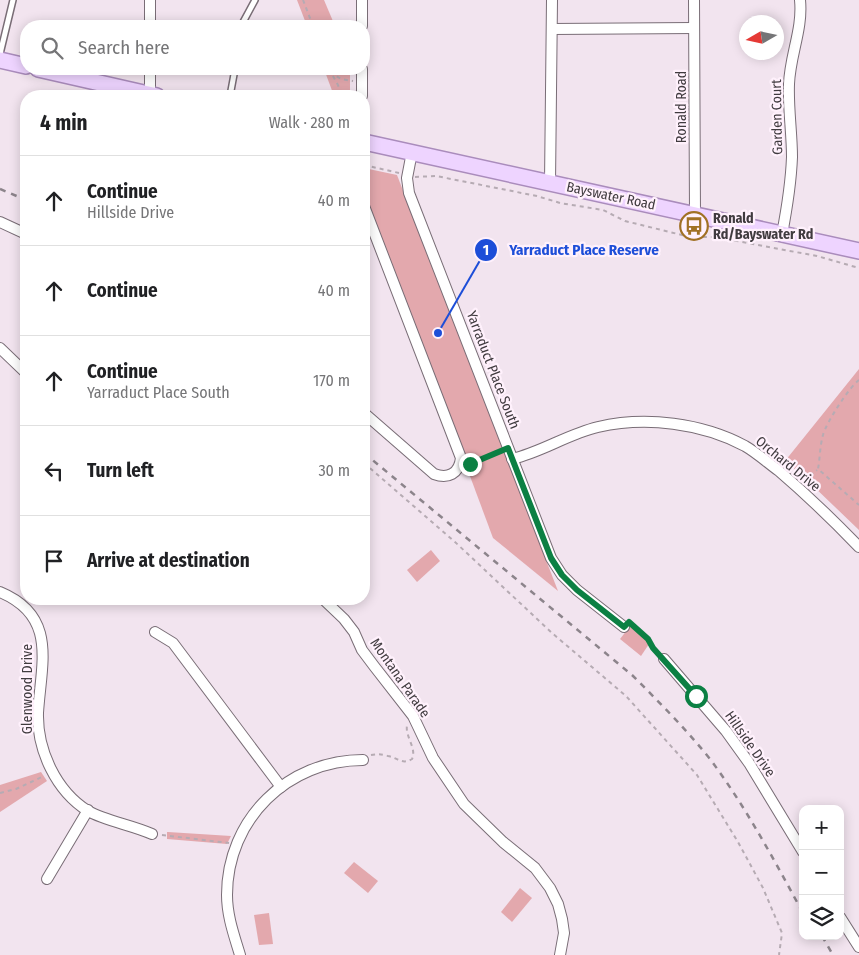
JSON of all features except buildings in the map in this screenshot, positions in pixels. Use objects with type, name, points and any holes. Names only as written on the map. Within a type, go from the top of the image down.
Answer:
[{"type":"main road","points":[[0,60],[20,65]]},
{"type":"main road","points":[[65,75],[131,90]]},
{"type":"main road","name":"Bayswater Road","points":[[370,143],[859,251]]},
{"type":"street","points":[[150,0],[150,20]]},
{"type":"street","points":[[362,0],[362,20]]},
{"type":"street","points":[[550,183],[552,0]]},
{"type":"street","name":"Ronald Road","points":[[694,0],[695,214]]},
{"type":"street","name":"Garden Court","points":[[782,234],[790,192],[792,157],[789,83],[799,34],[800,0]]},
{"type":"street","points":[[552,29],[694,28]]},
{"type":"street","points":[[151,75],[152,90]]},
{"type":"street","points":[[362,75],[362,90]]},
{"type":"street","name":"Yarraduct Place South","points":[[412,152],[408,174],[409,193],[551,558],[562,575],[624,627]]},
{"type":"street","points":[[0,222],[20,231]]},
{"type":"street","points":[[370,222],[460,462],[452,474],[446,477],[434,474],[370,418]]},
{"type":"street","points":[[0,348],[20,367]]},
{"type":"street","name":"Orchard Drive","points":[[512,459],[535,452],[568,436],[597,427],[622,423],[648,422],[704,430],[747,447],[766,461],[811,499],[859,546]]},
{"type":"street","name":"Glenwood Drive","points":[[0,592],[20,600]]},
{"type":"street","name":"Glenwood Drive","points":[[26,605],[37,625],[44,650],[38,715],[39,731],[42,747],[52,773],[72,796],[88,810],[152,834]]},
{"type":"street","name":"Montana Parade","points":[[329,605],[354,632],[362,650],[413,716],[433,758],[464,804],[503,842],[535,868],[550,888],[558,904],[562,919],[564,933],[560,955]]},
{"type":"street","points":[[155,632],[173,643],[281,787]]},
{"type":"street","name":"Hillside Drive","points":[[664,659],[726,731],[749,763],[802,850]]},
{"type":"street","points":[[240,955],[228,910],[227,895],[230,864],[242,832],[257,809],[296,776],[315,767],[336,762],[363,760]]},
{"type":"street","points":[[47,879],[88,810]]},
{"type":"street","points":[[844,923],[859,947]]},
{"type":"lane","points":[[0,54],[13,0]]},
{"type":"lane","points":[[244,20],[255,0]]},
{"type":"lane","points":[[231,90],[233,75]]},
{"type":"path","points":[[303,0],[311,20]]},
{"type":"path","points":[[333,75],[340,90]]},
{"type":"path","points":[[334,75],[346,81],[362,82]]},
{"type":"path","points":[[370,166],[416,177],[436,176],[537,196],[560,203],[603,210],[624,221],[690,237],[715,237],[817,256],[859,268]]},
{"type":"path","points":[[804,481],[818,469],[823,435],[828,423],[851,386],[859,380]]},
{"type":"path","points":[[460,462],[470,464],[508,448]]},
{"type":"path","points":[[370,468],[455,542],[552,633],[626,696],[698,775],[763,888],[782,933],[779,955]]},
{"type":"path","points":[[818,469],[859,505]]},
{"type":"path","points":[[624,627],[629,622],[648,639],[653,648],[664,659]]},
{"type":"path","points":[[363,760],[368,755],[379,754],[390,756],[401,762],[410,761],[414,751],[406,727],[413,716]]},
{"type":"path","points":[[0,793],[16,789],[52,773]]},
{"type":"path","points":[[152,834],[236,844]]},
{"type":"shaded area","points":[[297,0],[324,0],[332,20],[305,20]]},
{"type":"shaded area","points":[[326,75],[350,75],[350,90],[332,90]]},
{"type":"shaded area","points":[[370,169],[397,175],[558,591],[493,538],[370,207]]},
{"type":"shaded area","points":[[859,369],[859,530],[785,461]]},
{"type":"shaded area","points":[[431,550],[440,561],[417,582],[407,570]]},
{"type":"shaded area","points":[[631,625],[649,644],[641,656],[620,639]]},
{"type":"shaded area","points":[[41,772],[47,781],[0,812],[0,785]]},
{"type":"shaded area","points":[[167,832],[231,836],[227,844],[167,839]]},
{"type":"shaded area","points":[[354,862],[378,881],[368,893],[344,873]]},
{"type":"shaded area","points":[[520,888],[532,898],[512,922],[501,912]]},
{"type":"shaded area","points":[[269,913],[273,944],[259,945],[254,915]]},
{"type":"railway","points":[[0,189],[20,197]]},
{"type":"railway","points":[[370,458],[632,675],[672,716],[710,759],[736,796],[799,906]]},
{"type":"railway","points":[[824,940],[833,955]]},
{"type":"place","name":"Ronald Rd/Bayswater Rd","points":[[694,226]]},
{"type":"place","name":"Yarraduct Place Reserve","points":[[438,333]]},
{"type":"route","points":[[470,464],[508,448],[551,558],[562,575],[577,590],[624,627],[629,622],[648,639],[653,648],[696,696]]}]
